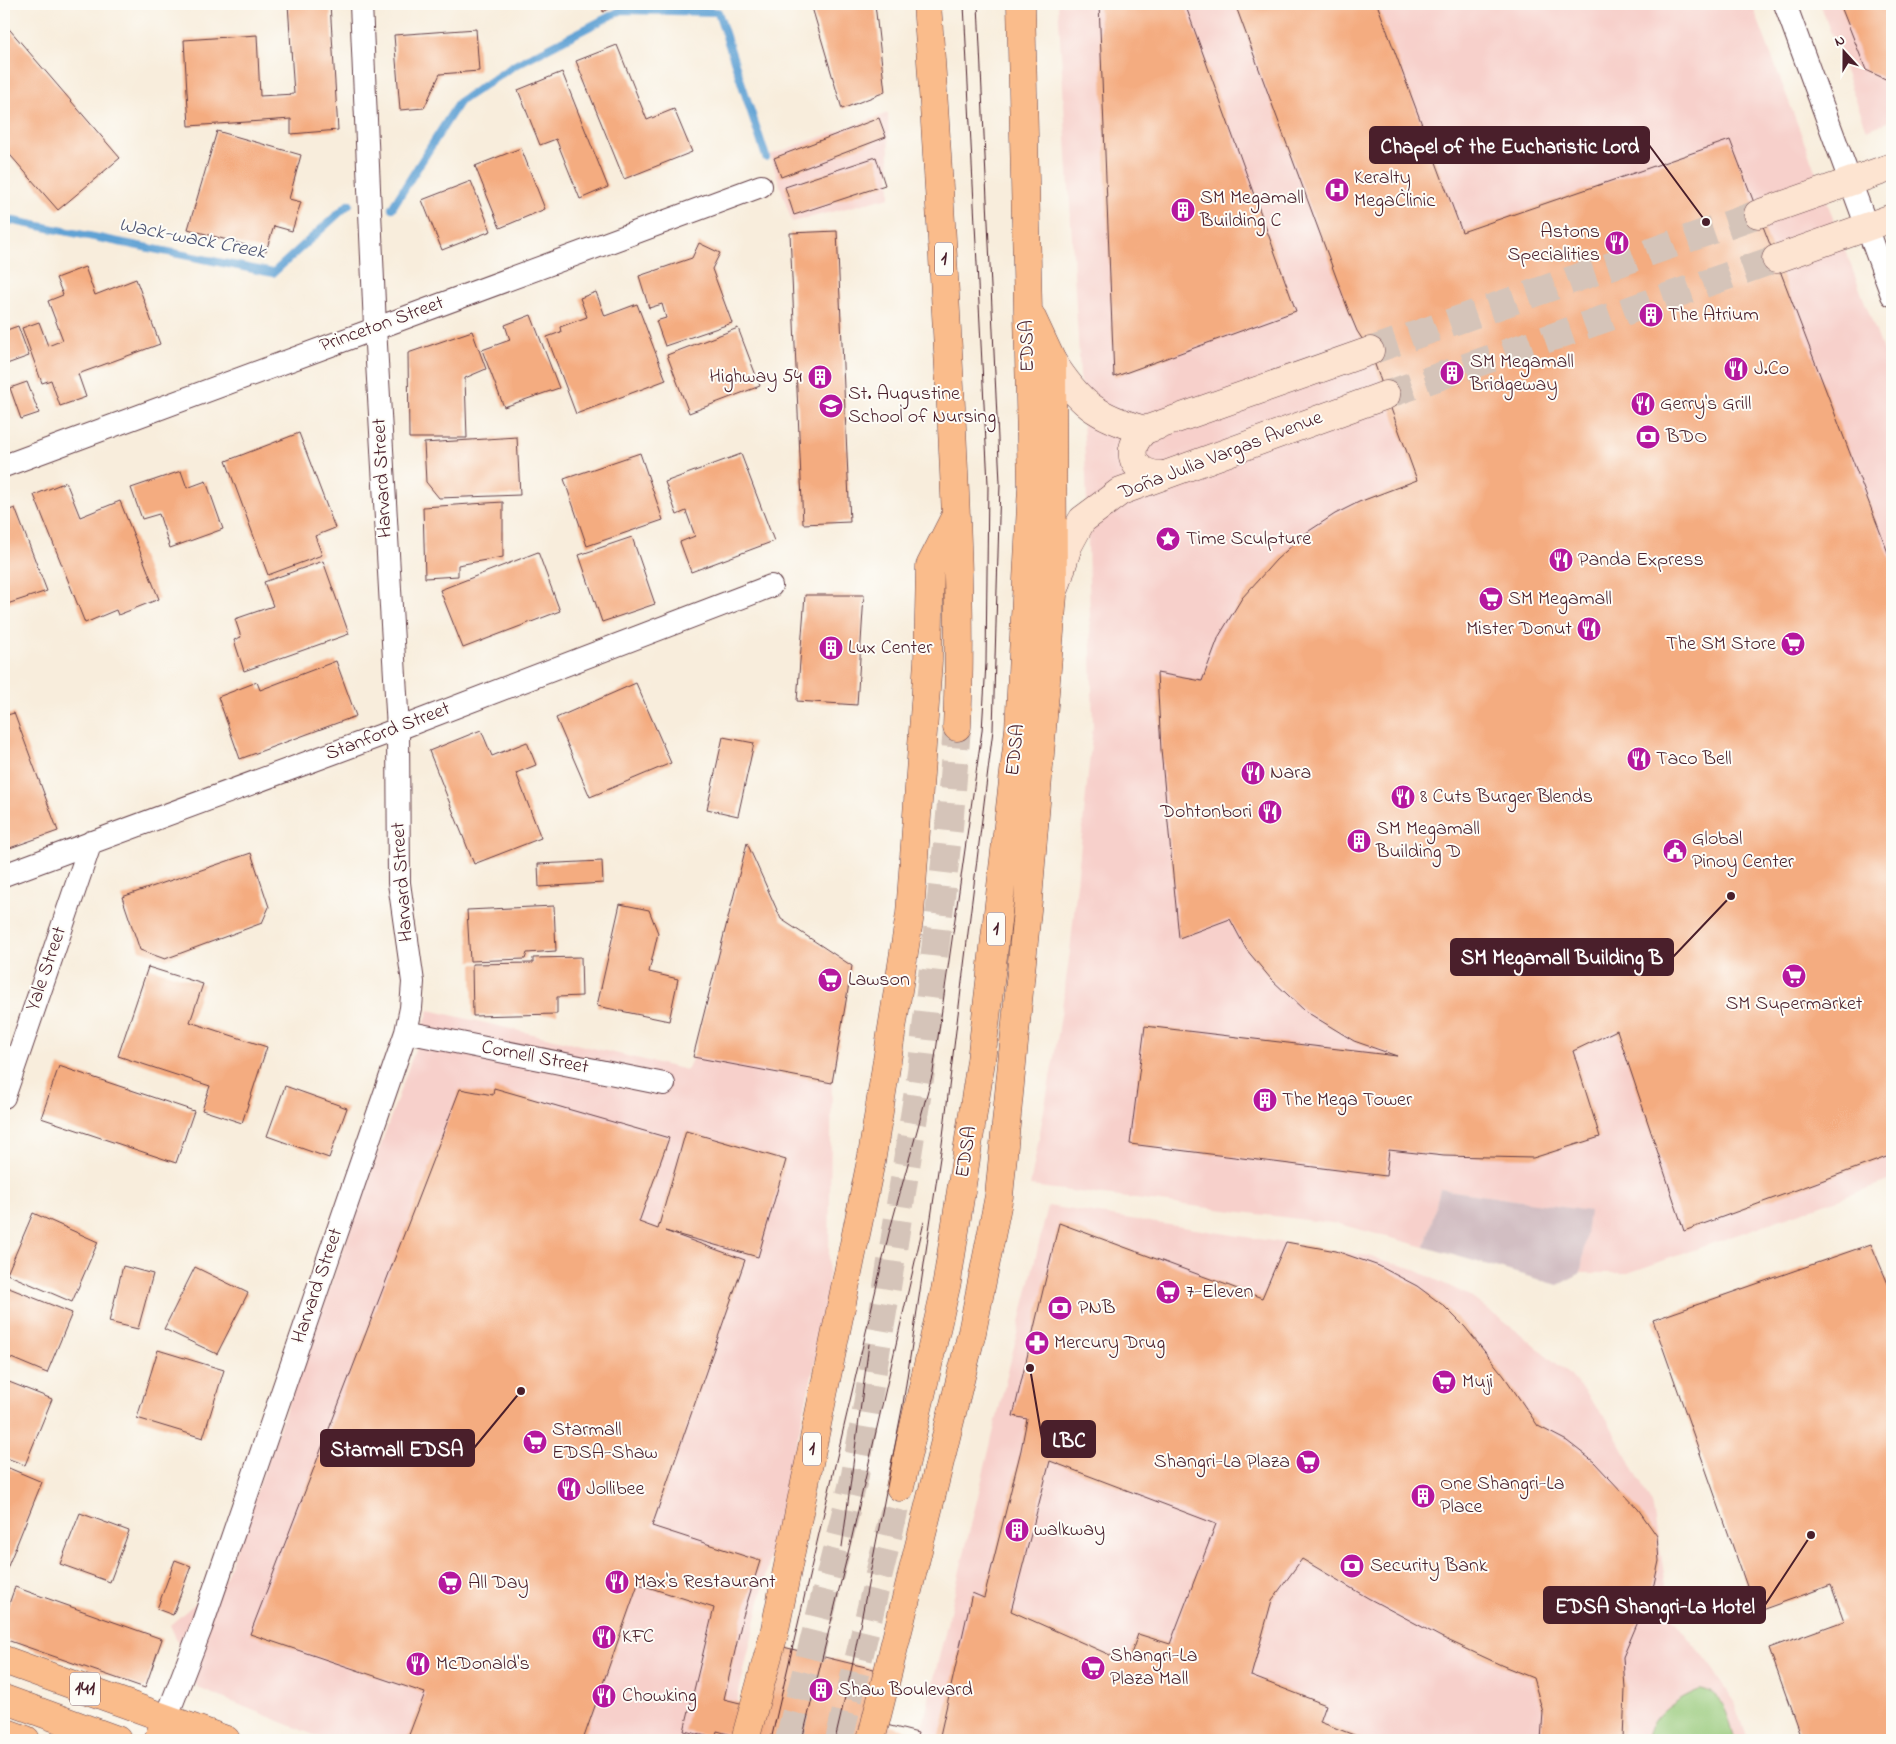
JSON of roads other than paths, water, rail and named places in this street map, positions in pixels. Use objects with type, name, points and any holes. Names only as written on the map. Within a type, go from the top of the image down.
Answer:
[{"type":"main road","name":"1","points":[[927,4],[940,197],[956,515],[960,660],[957,728]]},
{"type":"main road","name":"EDSA","points":[[900,1487],[947,1282],[980,1061],[1019,729],[1032,486],[1022,4]]},
{"type":"main road","points":[[1758,214],[1892,167]]},
{"type":"main road","points":[[1776,259],[1875,221],[1892,206]]},
{"type":"main road","name":"1","points":[[871,1740],[972,1332],[999,1196],[1028,900],[1053,595],[1052,361],[1027,308]]},
{"type":"main road","points":[[1162,475],[1143,472],[1136,465],[1132,455],[1137,436],[1145,430],[1370,351]]},
{"type":"main road","points":[[1052,361],[1070,390],[1095,411],[1117,423],[1145,430]]},
{"type":"main road","name":"Doña Julia Vargas Avenue","points":[[1053,595],[1068,546],[1082,520],[1121,491],[1386,395]]},
{"type":"main road","name":"1","points":[[745,1740],[774,1634],[874,1146],[910,914],[927,689],[930,566],[956,515]]},
{"type":"main road","name":"141","points":[[4,1660],[130,1706],[162,1730],[226,1740]]},
{"type":"main road","name":"141","points":[[4,1699],[117,1740]]},
{"type":"main road","points":[[129,1740],[130,1706]]},
{"type":"main road","points":[[4,1732],[26,1740]]},
{"type":"street","name":"Harvard Street","points":[[162,1730],[201,1628],[406,1032],[411,1008],[413,982],[400,883],[398,730],[375,327],[361,4]]},
{"type":"street","points":[[1785,4],[1851,181],[1875,221],[1892,295]]},
{"type":"street","name":"Princeton Street","points":[[4,466],[375,327],[762,186]]},
{"type":"street","name":"Stanford Street","points":[[4,875],[398,730],[771,586]]},
{"type":"street","name":"Yale Street","points":[[4,1096],[91,842]]},
{"type":"street","name":"Cornell Street","points":[[406,1032],[664,1084]]},
{"type":"waterway","name":"Wack-wack Creek","points":[[392,208],[459,102],[515,65],[622,10],[718,12],[766,157]]},
{"type":"waterway","name":"Wack-wack Creek","points":[[4,219],[273,273],[349,204]]},
{"type":"tunnel","points":[[1370,351],[1758,214]]},
{"type":"tunnel","points":[[1386,395],[1776,259]]},
{"type":"tunnel","points":[[789,1740],[855,1475],[885,1300],[921,1072],[949,828],[957,727]]},
{"type":"tunnel","points":[[839,1740],[900,1487]]},
{"type":"tram line","points":[[771,1740],[889,1233],[933,1072],[982,731],[986,663],[988,484],[964,4]]},
{"type":"tram line","points":[[835,1740],[852,1667],[903,1404],[942,1144],[993,730],[1000,483],[978,4]]},
{"type":"tram line","points":[[802,1740],[851,1541],[924,1222]]},
{"type":"tram line","points":[[842,1547],[869,1344]]},
{"type":"place","name":"Keralty MegaClinic","points":[[1337,190]]},
{"type":"place","name":"SM Megamall Building C","points":[[1183,210]]},
{"type":"place","name":"Chapel of the Eucharistic Lord","points":[[1706,222]]},
{"type":"place","name":"Astons Specialities","points":[[1617,243]]},
{"type":"place","name":"The Atrium","points":[[1651,315]]},
{"type":"place","name":"J.Co","points":[[1736,369]]},
{"type":"place","name":"SM Megamall Bridgeway","points":[[1452,373]]},
{"type":"place","name":"Highway 54","points":[[820,377]]},
{"type":"place","name":"Gerry's Grill","points":[[1643,404]]},
{"type":"place","name":"St. Augustine School of Nursing","points":[[831,406]]},
{"type":"place","name":"BDO","points":[[1648,437]]},
{"type":"place","name":"Time Sculpture","points":[[1168,539]]},
{"type":"place","name":"Panda Express","points":[[1561,560]]},
{"type":"place","name":"SM Megamall","points":[[1491,599]]},
{"type":"place","name":"Mister Donut","points":[[1589,629]]},
{"type":"place","name":"The SM Store","points":[[1793,644]]},
{"type":"place","name":"Lux Center","points":[[831,648]]},
{"type":"place","name":"Taco Bell","points":[[1639,759]]},
{"type":"place","name":"Nara","points":[[1253,773]]},
{"type":"place","name":"8 Cuts Burger Blends","points":[[1403,797]]},
{"type":"place","name":"Dohtonbori","points":[[1270,812]]},
{"type":"place","name":"SM Megamall Building D","points":[[1359,841]]},
{"type":"place","name":"Global Pinoy Center","points":[[1675,851]]},
{"type":"place","name":"SM Megamall Building B","points":[[1731,896]]},
{"type":"place","name":"SM Supermarket","points":[[1794,976]]},
{"type":"place","name":"Lawson","points":[[830,980]]},
{"type":"place","name":"The Mega Tower","points":[[1265,1100]]},
{"type":"place","name":"7-Eleven","points":[[1168,1292]]},
{"type":"place","name":"PNB","points":[[1060,1308]]},
{"type":"place","name":"Mercury Drug","points":[[1037,1343]]},
{"type":"place","name":"LBC","points":[[1030,1368]]},
{"type":"place","name":"Muji","points":[[1444,1382]]},
{"type":"place","name":"Starmall EDSA","points":[[521,1391]]},
{"type":"place","name":"Starmall EDSA-Shaw","points":[[535,1442]]},
{"type":"place","name":"Shangri-La Plaza","points":[[1308,1462]]},
{"type":"place","name":"Jollibee","points":[[569,1489]]},
{"type":"place","name":"One Shangri-La Place","points":[[1423,1496]]},
{"type":"place","name":"walkway","points":[[1017,1530]]},
{"type":"place","name":"EDSA Shangri-La Hotel","points":[[1811,1535]]},
{"type":"place","name":"Security Bank","points":[[1352,1566]]},
{"type":"place","name":"Max's Restaurant","points":[[617,1582]]},
{"type":"place","name":"All Day","points":[[450,1583]]},
{"type":"place","name":"KFC","points":[[604,1637]]},
{"type":"place","name":"McDonald's","points":[[418,1664]]},
{"type":"place","name":"Shangri-La Plaza Mall","points":[[1093,1668]]},
{"type":"place","name":"Shaw Boulevard","points":[[821,1690]]},
{"type":"place","name":"Chowking","points":[[604,1696]]}]
